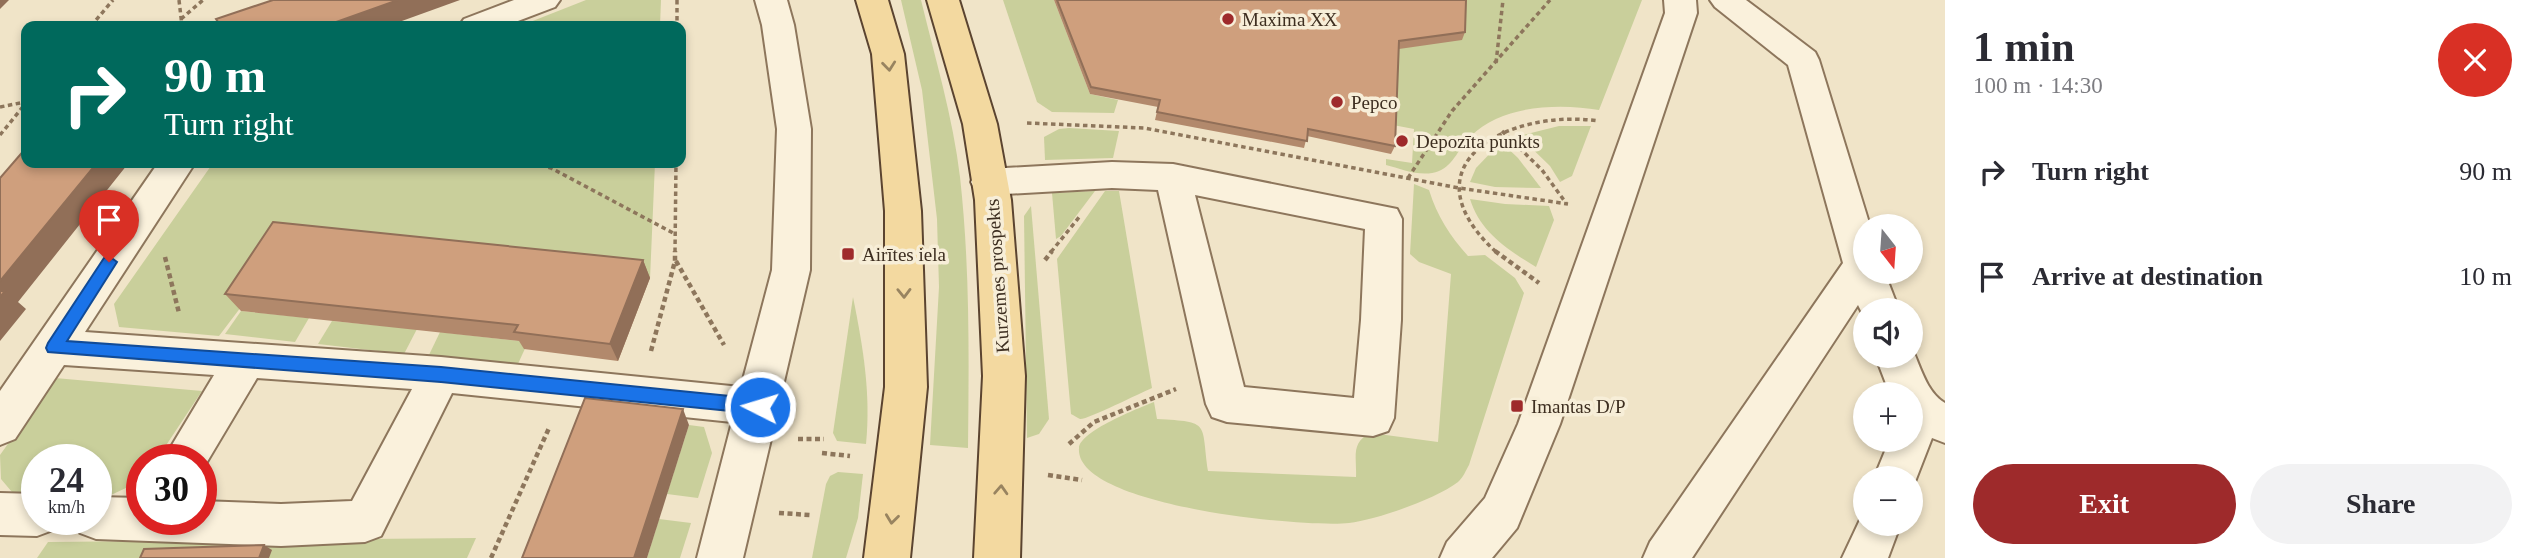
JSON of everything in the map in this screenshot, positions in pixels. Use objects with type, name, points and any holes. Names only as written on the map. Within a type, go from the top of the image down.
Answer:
[{"type":"main road","points":[[872,0],[888,54],[902,211],[906,387],[887,558]]},
{"type":"main road","name":"Kurzemes prospekts","points":[[943,0],[979,124],[993,200],[1004,376],[997,558]]},
{"type":"street","points":[[488,21],[544,0]]},
{"type":"street","points":[[720,558],[760,407],[791,270],[794,129],[778,25],[771,0]]},
{"type":"street","points":[[1463,558],[1501,513],[1539,424],[1681,13],[1680,0]]},
{"type":"street","points":[[1726,0],[1803,60],[1853,231]]},
{"type":"street","points":[[0,426],[173,168]]},
{"type":"street","points":[[989,182],[1112,175],[1173,177],[1384,219],[1381,320],[1373,418],[1227,404],[1173,177]]},
{"type":"street","points":[[1667,558],[1853,280]]},
{"type":"street","points":[[54,348],[441,374],[760,407]]},
{"type":"street","points":[[196,444],[245,362]]},
{"type":"street","points":[[217,523],[281,525],[365,521],[441,374]]},
{"type":"street","points":[[0,514],[21,515]]},
{"type":"street","points":[[1865,558],[1873,536]]},
{"type":"path","points":[[95,21],[113,0]]},
{"type":"path","points":[[179,0],[181,19]]},
{"type":"path","points":[[181,19],[203,0]]},
{"type":"path","points":[[677,0],[677,21]]},
{"type":"path","points":[[1496,64],[1503,0]]},
{"type":"path","points":[[1408,178],[1452,111],[1550,0]]},
{"type":"path","points":[[0,107],[21,103]]},
{"type":"path","points":[[0,134],[21,108]]},
{"type":"path","points":[[1548,288],[1503,259],[1481,237],[1464,213],[1459,188],[1465,166],[1478,149],[1502,131],[1552,118],[1586,118],[1609,124]]},
{"type":"path","points":[[1027,123],[1144,128],[1459,188],[1566,203],[1578,208]]},
{"type":"path","points":[[1502,131],[1542,170],[1566,203]]},
{"type":"path","points":[[551,168],[676,234]]},
{"type":"path","points":[[640,396],[676,261],[676,168]]},
{"type":"path","points":[[151,198],[190,358]]},
{"type":"path","points":[[1045,260],[1084,211]]},
{"type":"path","points":[[676,261],[760,407]]},
{"type":"path","points":[[1069,443],[1094,422],[1147,399],[1220,373]]},
{"type":"path","points":[[491,558],[567,388]]},
{"type":"path","points":[[822,453],[854,456]]},
{"type":"path","points":[[1043,475],[1082,480]]},
{"type":"green space","points":[[586,0],[661,0],[660,21],[533,21]]},
{"type":"green space","points":[[901,0],[921,0],[957,155],[967,278],[968,448],[930,445],[939,287],[937,219],[922,90]]},
{"type":"green space","points":[[1003,0],[1054,0],[1090,94],[1118,100],[1114,113],[1052,112],[1037,102]]},
{"type":"green space","points":[[1462,0],[1642,0],[1599,110],[1549,107],[1515,112],[1498,118],[1471,136],[1449,165],[1432,173],[1412,172],[1386,165],[1386,159],[1412,163],[1414,129],[1393,125],[1396,49]]},
{"type":"green space","points":[[1559,126],[1591,126],[1572,176],[1560,182],[1550,166],[1519,136]]},
{"type":"green space","points":[[1059,129],[1119,131],[1113,158],[1045,160],[1044,137]]},
{"type":"green space","points":[[1501,142],[1518,158],[1541,188],[1495,187],[1470,182],[1476,168]]},
{"type":"green space","points":[[209,168],[655,168],[650,279],[285,242],[219,336],[119,327],[114,304]]},
{"type":"green space","points":[[1414,184],[1429,190],[1445,225],[1468,256],[1485,255],[1515,278],[1524,293],[1469,465],[1458,482],[1421,502],[1390,513],[1361,521],[1325,524],[1244,517],[1151,499],[1113,485],[1087,468],[1079,448],[1089,434],[1154,402],[1157,419],[1187,422],[1200,428],[1205,443],[1208,471],[1356,477],[1357,446],[1371,433],[1438,442],[1451,274],[1419,262],[1410,254]]},
{"type":"green space","points":[[1095,191],[1061,236],[1056,239],[1052,193]]},
{"type":"green space","points":[[1105,191],[1119,191],[1152,388],[1080,419],[1071,414],[1057,259]]},
{"type":"green space","points":[[1470,199],[1549,206],[1554,220],[1536,267],[1505,247],[1488,231]]},
{"type":"green space","points":[[1031,206],[1049,419],[1039,434],[1027,438],[1024,216]]},
{"type":"green space","points":[[853,297],[865,370],[866,444],[837,441],[833,433]]},
{"type":"green space","points":[[241,311],[309,318],[295,342],[225,334]]},
{"type":"green space","points":[[332,321],[417,329],[404,354],[318,344]]},
{"type":"green space","points":[[440,332],[528,342],[517,366],[428,357]]},
{"type":"green space","points":[[55,378],[202,391],[167,444],[126,444],[126,488],[112,494],[112,444],[21,444],[21,498],[17,498],[1,479],[0,455]]},
{"type":"green space","points":[[689,425],[704,427],[712,453],[698,498],[667,494]]},
{"type":"green space","points":[[838,472],[863,474],[858,518],[846,558],[812,558],[826,484],[830,476]]},
{"type":"green space","points":[[659,519],[691,523],[680,558],[647,558]]},
{"type":"green space","points":[[476,538],[467,558],[37,558],[48,542]]},
{"type":"building","points":[[273,0],[398,0],[339,21],[216,19]]},
{"type":"building","points":[[1057,0],[1466,0],[1465,32],[1399,41],[1395,146],[1308,129],[1307,141],[1157,112],[1160,100],[1091,87]]},
{"type":"building","points":[[21,154],[21,168],[93,168],[0,281],[0,178]]},
{"type":"building","points":[[273,222],[643,260],[610,344],[514,332],[518,325],[225,294]]},
{"type":"building","points":[[585,398],[683,409],[634,558],[522,558]]},
{"type":"building","points":[[264,545],[259,558],[140,558],[144,549]]},
{"type":"place","name":"Maxima XX","points":[[1228,19]]},
{"type":"place","name":"Pepco","points":[[1337,102]]},
{"type":"place","name":"Depozīta punkts","points":[[1402,141]]},
{"type":"place","name":"Airītes iela","points":[[848,254]]},
{"type":"place","name":"Imantas D/P","points":[[1517,406]]},
{"type":"route","points":[[109,262],[54,348],[441,374],[760,407]]}]
